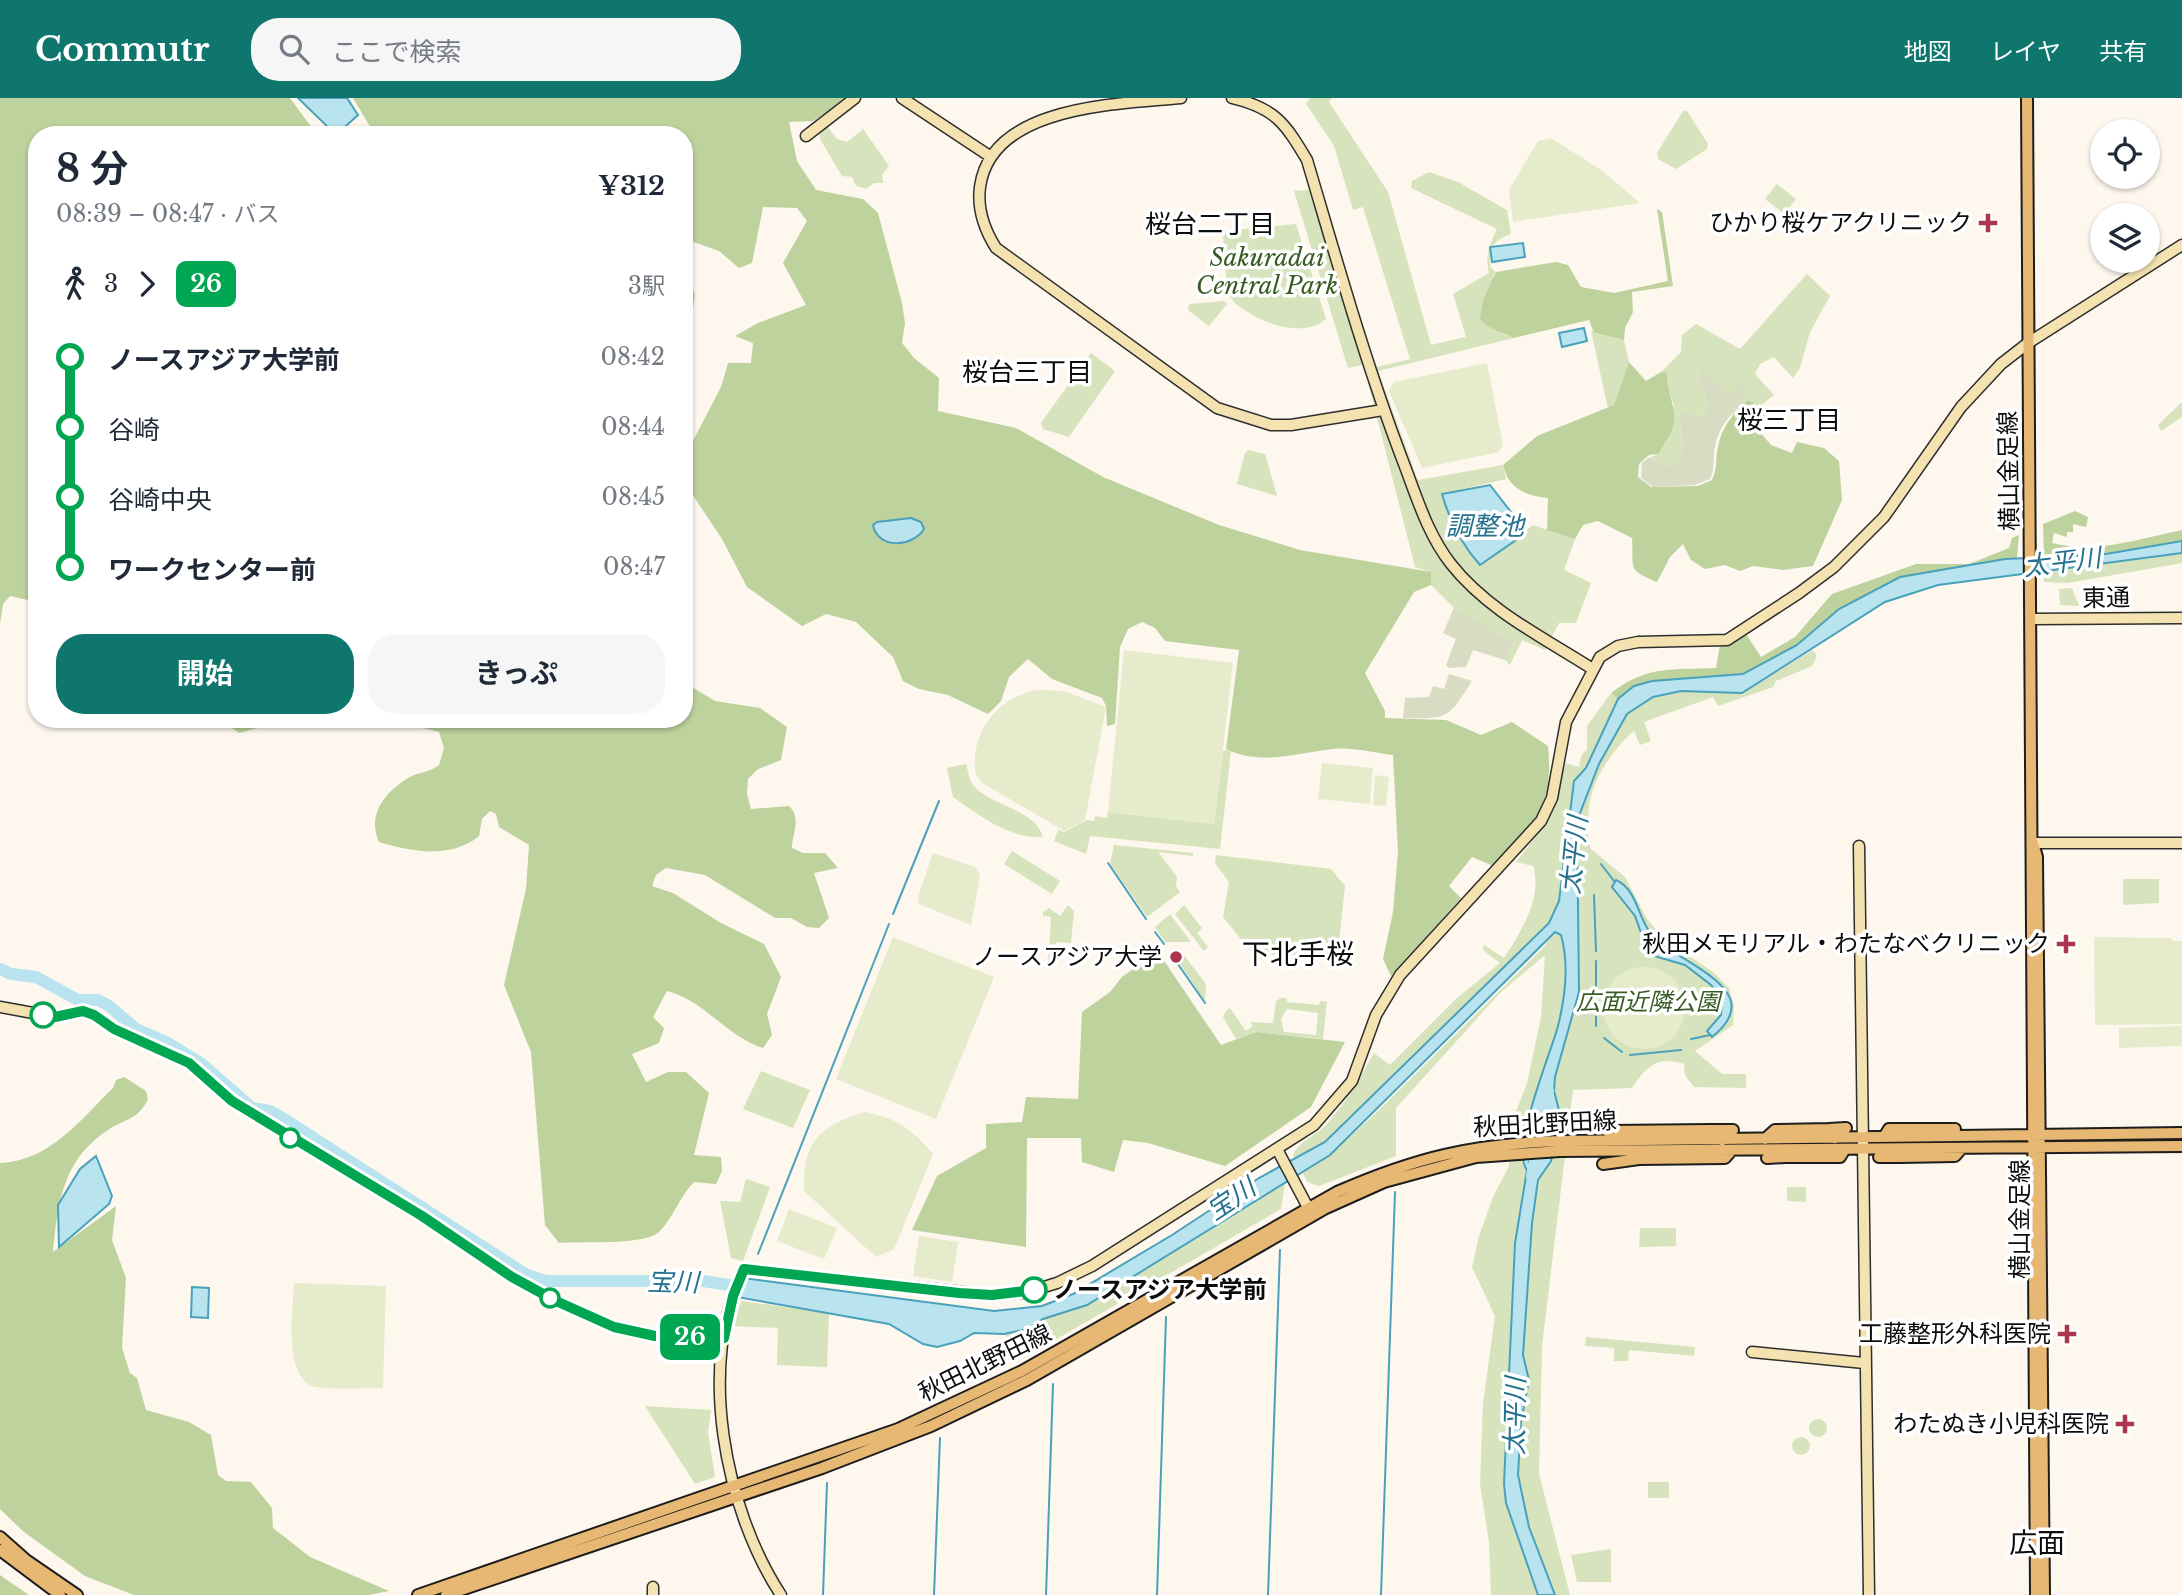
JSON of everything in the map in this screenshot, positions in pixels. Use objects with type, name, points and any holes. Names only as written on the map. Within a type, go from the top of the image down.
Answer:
[{"type":"main road","name":"横山金足線","points":[[2027,98],[2033,843],[2037,857],[2036,1134],[2044,1595]]},
{"type":"main road","points":[[1832,1133],[1846,1128]]},
{"type":"main road","points":[[1603,1129],[1733,1130]]},
{"type":"main road","points":[[1713,1130],[1722,1140]]},
{"type":"main road","name":"秋田北野田線","points":[[418,1595],[482,1578],[902,1438],[1027,1380],[1310,1211],[1421,1170],[1515,1147],[1765,1139],[1832,1133],[1897,1153],[1961,1149],[2182,1146]]},
{"type":"main road","name":"秋田北野田線","points":[[1560,1146],[1732,1150],[1781,1154],[1845,1149],[1884,1137],[2182,1133]]},
{"type":"main road","name":"横山金足線","points":[[2036,1595],[2037,1149]]},
{"type":"main road","points":[[1603,1164],[1639,1159],[1725,1158],[1732,1150]]},
{"type":"main road","points":[[1879,1157],[1897,1153]]},
{"type":"main road","points":[[1767,1158],[1781,1154]]},
{"type":"main road","points":[[0,1537],[26,1560],[77,1595]]},
{"type":"main road","points":[[0,1550],[60,1595]]},
{"type":"main road","name":"秋田北野田線","points":[[446,1595],[482,1578]]},
{"type":"street","points":[[806,136],[855,98]]},
{"type":"street","points":[[902,98],[991,157]]},
{"type":"street","points":[[1181,98],[1106,106],[1031,124],[1016,131],[991,157],[983,173],[979,198],[982,219],[996,248],[1217,408],[1271,425],[1291,425],[1383,410]]},
{"type":"street","points":[[1232,98],[1265,109],[1286,125],[1307,160],[1383,410],[1429,530],[1452,567],[1492,604],[1591,668]]},
{"type":"street","points":[[781,1595],[755,1546],[735,1492],[721,1422],[724,1338],[733,1296],[744,1269],[959,1293],[1024,1293],[1057,1283],[1093,1266],[1278,1151],[1314,1125],[1339,1099],[1357,1071],[1381,1004],[1400,975],[1541,821],[1552,797],[1566,722],[1591,668],[1609,650],[1629,643],[1727,640],[1834,567],[1884,517],[1919,464],[1985,379],[2028,343],[2182,245]]},
{"type":"street","name":"東通","points":[[2031,620],[2182,618]]},
{"type":"street","points":[[2033,843],[2182,843]]},
{"type":"street","points":[[1859,846],[1869,1595]]},
{"type":"street","points":[[0,1007],[55,1017],[83,1011],[114,1029],[189,1063],[232,1101],[422,1216],[512,1277],[556,1301],[614,1327],[655,1336],[724,1338]]},
{"type":"street","points":[[1278,1151],[1310,1211]]},
{"type":"street","points":[[1752,1352],[1864,1363]]},
{"type":"green space","points":[[0,98],[290,98],[310,126],[28,126],[28,600],[10,596],[3,604],[0,624]]},
{"type":"green space","points":[[353,98],[848,98],[813,121],[789,122],[797,161],[816,190],[863,199],[878,213],[902,303],[905,323],[902,343],[914,358],[939,378],[938,411],[1016,428],[1103,477],[1219,525],[1300,550],[1431,572],[1431,585],[1414,592],[1365,673],[1385,711],[1385,718],[1446,720],[1481,735],[1512,722],[1548,746],[1548,785],[1531,826],[1496,867],[1472,857],[1449,886],[1461,898],[1391,976],[1383,959],[1393,912],[1398,851],[1393,755],[1340,749],[1265,758],[1226,749],[1239,650],[1165,641],[1155,628],[1142,622],[1128,629],[1120,647],[1115,724],[1107,726],[1106,706],[1102,698],[1052,679],[1028,659],[1009,677],[1001,701],[988,714],[948,695],[919,689],[903,681],[893,657],[856,622],[826,614],[802,626],[747,587],[722,539],[693,496],[693,441],[721,387],[728,363],[751,363],[753,343],[735,336],[758,323],[806,305],[783,263],[807,221],[797,208],[763,207],[752,263],[739,268],[719,251],[693,242],[693,126],[369,125]]},
{"type":"green space","points":[[1310,98],[1332,98],[1329,102],[1388,192],[1431,345],[1466,337],[1453,294],[1489,273],[1488,251],[1497,229],[1411,188],[1412,181],[1429,172],[1458,182],[1507,210],[1511,234],[1493,246],[1490,262],[1491,268],[1496,272],[1493,275],[1503,334],[1514,338],[1378,371],[1418,480],[1503,465],[1506,479],[1442,494],[1456,532],[1480,565],[1533,525],[1575,539],[1564,570],[1591,583],[1576,623],[1559,623],[1545,650],[1522,640],[1510,665],[1505,660],[1514,641],[1454,608],[1431,585],[1430,572],[1415,567],[1365,370],[1410,359],[1363,207],[1353,210],[1334,146],[1306,104]]},
{"type":"green space","points":[[1683,111],[1687,111],[1708,144],[1707,149],[1676,169],[1658,159],[1657,153]]},
{"type":"green space","points":[[827,126],[837,139],[847,142],[863,129],[889,166],[882,175],[883,183],[874,183],[866,189],[856,186],[852,177],[842,176],[820,139],[819,131]]},
{"type":"green space","points":[[1551,138],[1601,170],[1640,203],[1513,222],[1509,190],[1538,141]]},
{"type":"green space","points":[[1777,184],[1796,199],[1784,214],[1765,199]]},
{"type":"green space","points":[[1311,190],[1367,364],[1348,368],[1294,191]]},
{"type":"green space","points":[[1657,209],[1662,212],[1673,286],[1632,292],[1633,312],[1625,328],[1624,340],[1594,333],[1589,320],[1514,338],[1487,326],[1480,319],[1483,300],[1496,272],[1556,262],[1568,265],[1581,287],[1614,293],[1668,281]]},
{"type":"green space","name":"Sakuradai Central Park","points":[[1296,224],[1326,319],[1315,326],[1288,328],[1259,319],[1235,303],[1227,294],[1223,231]]},
{"type":"green space","points":[[1807,274],[1830,296],[1810,332],[1800,368],[1793,378],[1774,357],[1760,364],[1755,374],[1774,395],[1760,406],[1748,400],[1726,420],[1722,389],[1699,379],[1708,405],[1702,417],[1679,411],[1683,447],[1680,460],[1671,466],[1648,458],[1659,454],[1674,406],[1667,384],[1667,373],[1661,372],[1681,352],[1682,335],[1696,324],[1740,349]]},
{"type":"green space","points":[[1224,301],[1227,304],[1209,326],[1188,310],[1189,304]]},
{"type":"green space","points":[[1591,330],[1596,334],[1624,340],[1629,362],[1614,405],[1608,409]]},
{"type":"green space","points":[[1091,353],[1115,371],[1069,437],[1043,429],[1041,423]]},
{"type":"green space","points":[[1629,362],[1646,381],[1661,372],[1667,373],[1674,415],[1672,429],[1659,454],[1649,455],[1639,464],[1638,477],[1651,487],[1698,486],[1712,480],[1722,433],[1733,415],[1748,400],[1760,406],[1766,418],[1759,431],[1771,445],[1792,453],[1797,442],[1824,448],[1839,461],[1842,500],[1813,566],[1783,570],[1753,566],[1740,571],[1725,565],[1705,569],[1691,560],[1683,544],[1670,557],[1657,582],[1636,571],[1632,538],[1598,521],[1583,525],[1575,539],[1547,530],[1548,498],[1525,493],[1513,485],[1503,465],[1537,436],[1614,405]]},
{"type":"green space","points":[[1487,363],[1503,445],[1499,452],[1422,468],[1389,391],[1394,382]]},
{"type":"green space","points":[[1702,370],[1727,394],[1740,384],[1744,388],[1745,399],[1720,432],[1710,479],[1695,485],[1653,487],[1641,478],[1642,463],[1648,458],[1671,466],[1679,461],[1683,447],[1679,411],[1702,417],[1708,405],[1699,379]]},
{"type":"green space","points":[[2182,402],[2182,417],[2161,431],[2158,425]]},
{"type":"green space","points":[[1248,450],[1265,454],[1277,496],[1237,484]]},
{"type":"green space","points":[[2075,511],[2088,517],[2086,527],[2073,524],[2073,532],[2067,532],[2067,537],[2054,533],[2052,543],[2101,546],[2182,530],[2182,541],[2100,555],[2044,556],[2043,524]]},
{"type":"green space","points":[[2019,535],[2017,558],[1839,609],[1797,645],[1742,674],[1652,681],[1634,686],[1618,699],[1611,693],[1649,673],[1673,669],[1716,668],[1720,645],[1746,634],[1761,657],[1795,637],[1832,594],[1916,564],[1969,564],[2009,548],[2012,538]]},
{"type":"green space","points":[[2182,553],[2182,563],[2068,583],[2044,582],[2044,570]]},
{"type":"green space","points":[[2072,588],[2079,606],[2060,605],[2059,589]]},
{"type":"green space","points":[[1454,608],[1514,641],[1505,660],[1473,650],[1466,667],[1449,668],[1446,665],[1456,639],[1443,633]]},
{"type":"green space","points":[[1124,650],[1233,663],[1214,824],[1108,812]]},
{"type":"green space","name":"広面近隣公園","points":[[1813,650],[1817,656],[1812,666],[1776,681],[1773,687],[1718,706],[1713,697],[1644,722],[1651,741],[1640,745],[1634,731],[1625,739],[1601,772],[1591,798],[1589,823],[1586,824],[1590,848],[1625,877],[1647,919],[1664,939],[1713,972],[1729,988],[1734,1005],[1733,1025],[1695,1051],[1722,1074],[1746,1074],[1746,1088],[1694,1087],[1685,1075],[1684,1064],[1666,1061],[1647,1069],[1632,1088],[1573,1090],[1542,1346],[1539,1474],[1570,1595],[1555,1595],[1529,1527],[1518,1475],[1521,1422],[1529,1380],[1523,1355],[1532,1223],[1538,1180],[1551,1161],[1560,1114],[1553,1091],[1555,1077],[1579,992],[1577,821],[1599,764],[1627,714],[1653,697],[1681,691],[1742,693]]},
{"type":"green space","points":[[1449,674],[1472,681],[1451,710],[1438,717],[1403,718],[1405,698],[1429,697],[1433,686],[1444,689]]},
{"type":"green space","points":[[693,688],[715,701],[760,708],[787,727],[781,760],[758,769],[748,779],[747,794],[751,809],[789,806],[796,821],[792,848],[803,853],[825,853],[838,868],[814,873],[829,918],[819,928],[807,927],[791,918],[775,918],[705,875],[666,868],[656,875],[652,886],[673,893],[721,923],[764,944],[781,977],[767,1014],[772,1035],[763,1048],[738,1036],[693,1002],[667,991],[653,1017],[664,1028],[659,1043],[632,1054],[646,1082],[668,1072],[686,1072],[709,1093],[694,1155],[721,1157],[722,1171],[716,1184],[694,1182],[665,1225],[653,1236],[628,1241],[559,1243],[545,1225],[531,1052],[504,985],[526,889],[529,845],[499,827],[496,814],[490,811],[482,819],[479,836],[456,848],[418,851],[379,842],[375,823],[380,806],[399,784],[439,765],[444,748],[439,732],[423,728],[693,728]]},
{"type":"green space","points":[[1037,690],[1064,691],[1106,707],[1085,820],[1064,831],[984,784],[975,770],[977,747],[986,724],[1013,699]]},
{"type":"green space","points":[[1611,693],[1618,699],[1571,800],[1559,901],[1549,923],[1325,1142],[1296,1160],[1293,1155],[1295,1150],[1332,1118],[1374,1053],[1390,1065],[1457,998],[1500,963],[1483,950],[1484,945],[1504,958],[1529,914],[1535,890],[1533,866],[1516,862],[1546,823],[1566,763],[1579,767],[1582,754],[1587,750],[1587,726]]},
{"type":"green space","points":[[232,728],[257,728],[239,733]]},
{"type":"green space","points":[[1223,750],[1231,751],[1220,849],[1090,836],[1086,854],[1054,841],[1058,830],[1064,832],[1087,820],[1094,821],[1095,816],[1107,818],[1108,812],[1214,824]]},
{"type":"green space","points":[[1322,763],[1373,768],[1370,804],[1318,799]]},
{"type":"green space","points":[[966,764],[973,785],[990,798],[1031,820],[1043,837],[1030,837],[1006,830],[953,797],[947,768]]},
{"type":"green space","points":[[1375,775],[1389,777],[1386,806],[1373,805]]},
{"type":"green space","points":[[1114,845],[1193,853],[1193,856],[1158,852],[1177,877],[1176,886],[1180,892],[1147,917],[1110,864]]},
{"type":"green space","points":[[1012,851],[1060,881],[1052,894],[1004,864]]},
{"type":"green space","points":[[933,853],[975,867],[980,876],[971,925],[919,904],[918,897]]},
{"type":"green space","points":[[1216,855],[1331,869],[1345,886],[1338,951],[1331,960],[1266,954],[1265,959],[1257,959],[1223,917],[1229,882],[1215,863]]},
{"type":"green space","points":[[2123,879],[2159,879],[2159,903],[2123,905]]},
{"type":"green space","points":[[1068,905],[1074,911],[1071,943],[1056,942],[1055,966],[1048,965],[1051,917],[1043,916],[1043,912],[1049,908],[1060,916]]},
{"type":"green space","points":[[1184,905],[1202,928],[1197,933],[1208,947],[1204,951],[1175,914]]},
{"type":"green space","points":[[1170,914],[1191,942],[1165,942],[1155,927]]},
{"type":"green space","points":[[1554,932],[1561,935],[1563,945],[1564,991],[1554,1040],[1524,1139],[1523,1157],[1527,1170],[1513,1295],[1504,1484],[1506,1503],[1538,1595],[1491,1595],[1489,1542],[1480,1484],[1483,1404],[1495,1316],[1472,1267],[1479,1236],[1493,1197],[1509,1166],[1509,1130],[1527,1083],[1541,1017],[1545,955],[1500,993],[1396,1108],[1396,1156],[1319,1186],[1307,1182],[1303,1173],[1330,1155],[1376,1113],[1543,948]]},
{"type":"green space","points":[[893,937],[994,977],[936,1119],[836,1079]]},
{"type":"green space","points":[[2094,937],[2172,938],[2172,941],[2182,941],[2182,1024],[2095,1025]]},
{"type":"green space","points":[[1158,952],[1221,1045],[1256,1032],[1345,1042],[1311,1107],[1225,1166],[1148,1143],[1123,1140],[1114,1172],[1082,1162],[1081,1138],[1027,1138],[1026,1247],[912,1230],[937,1176],[986,1148],[986,1124],[1022,1122],[1026,1097],[1078,1099],[1082,1012],[1110,992],[1122,977]]},
{"type":"green space","points":[[1173,953],[1184,955],[1206,984],[1205,1002]]},
{"type":"green space","name":"広面近隣公園","points":[[1644,967],[1660,970],[1673,979],[1682,992],[1685,1008],[1682,1024],[1673,1037],[1660,1046],[1644,1049],[1628,1046],[1615,1037],[1606,1024],[1603,1008],[1606,992],[1615,979],[1628,970]]},
{"type":"green space","points":[[1287,998],[1287,1002],[1319,1005],[1320,1001],[1327,1002],[1323,1039],[1256,1032],[1236,1039],[1223,1017],[1230,1008],[1246,1031],[1253,1026],[1250,1022],[1273,1023],[1276,1001]],"holes":[[[1287,1009],[1318,1013],[1316,1035],[1284,1032],[1281,1019]]]},
{"type":"green space","points":[[2182,1026],[2182,1046],[2119,1048],[2119,1028]]},
{"type":"green space","points":[[761,1071],[810,1090],[793,1128],[743,1109]]},
{"type":"green space","points":[[124,1077],[146,1091],[148,1099],[137,1114],[95,1140],[73,1167],[57,1215],[53,1252],[116,1206],[112,1240],[126,1278],[122,1348],[130,1373],[137,1378],[146,1410],[189,1422],[211,1435],[218,1475],[226,1481],[251,1482],[272,1508],[273,1528],[310,1557],[389,1591],[369,1595],[134,1595],[85,1576],[24,1532],[0,1509],[0,1163],[18,1161],[49,1147],[63,1137],[113,1088],[116,1080]]},
{"type":"green space","points":[[1550,1104],[1552,1129],[1538,1161],[1529,1162],[1542,1105]]},
{"type":"green space","points":[[865,1112],[903,1126],[918,1137],[933,1154],[894,1249],[876,1257],[804,1191],[806,1160],[817,1138],[836,1123]]},
{"type":"green space","points":[[746,1179],[770,1187],[743,1261],[731,1258],[720,1201],[740,1202]]},
{"type":"green space","points":[[1285,1184],[1281,1209],[1024,1358],[1006,1340],[1006,1333],[1028,1329],[1043,1319],[1087,1305]]},
{"type":"green space","points":[[1787,1187],[1806,1187],[1806,1202],[1787,1201]]},
{"type":"green space","points":[[789,1209],[837,1228],[824,1259],[777,1241]]},
{"type":"green space","points":[[1640,1228],[1676,1228],[1676,1246],[1639,1247]]},
{"type":"green space","points":[[919,1236],[958,1242],[952,1282],[913,1276]]},
{"type":"green space","points":[[294,1283],[386,1286],[383,1388],[317,1387],[303,1379],[293,1355]]},
{"type":"green space","points":[[741,1301],[829,1313],[827,1367],[777,1365],[778,1328],[731,1326]]},
{"type":"green space","points":[[1586,1337],[1695,1347],[1694,1356],[1629,1350],[1628,1361],[1614,1361],[1614,1348],[1585,1346]]},
{"type":"green space","points":[[645,1406],[711,1410],[708,1432],[715,1477],[695,1484]]},
{"type":"green space","points":[[1818,1419],[1824,1422],[1827,1428],[1824,1434],[1818,1437],[1812,1434],[1809,1428],[1812,1422]]},
{"type":"green space","points":[[1797,1437],[1805,1437],[1810,1446],[1808,1453],[1797,1455],[1792,1450],[1792,1442]]},
{"type":"green space","points":[[1648,1482],[1669,1482],[1669,1498],[1648,1498]]},
{"type":"green space","points":[[1611,1549],[1611,1582],[1577,1582],[1571,1555]]},
{"type":"green space","points":[[0,1575],[29,1595],[0,1595]]},
{"type":"water","points":[[298,98],[347,98],[358,115],[346,126],[327,126]]},
{"type":"water","points":[[1523,243],[1525,257],[1492,262],[1490,247]]},
{"type":"water","points":[[1584,328],[1587,341],[1562,347],[1559,333]]},
{"type":"water","name":"調整池","points":[[1490,485],[1521,525],[1516,540],[1480,565],[1457,532],[1442,494]]},
{"type":"water","points":[[911,518],[921,522],[924,529],[919,535],[904,542],[888,542],[882,539],[873,525],[877,522]]},
{"type":"water","points":[[2182,541],[2182,553],[1938,585],[1885,602],[1742,693],[1681,691],[1653,697],[1627,714],[1599,764],[1577,821],[1579,992],[1555,1077],[1554,1091],[1560,1114],[1551,1161],[1538,1180],[1532,1223],[1523,1355],[1529,1380],[1521,1422],[1518,1475],[1529,1527],[1555,1595],[1538,1595],[1506,1503],[1504,1484],[1515,1243],[1527,1170],[1523,1159],[1524,1142],[1527,1122],[1558,1026],[1564,992],[1563,946],[1561,935],[1555,932],[1330,1155],[1087,1305],[1043,1319],[1028,1329],[1004,1334],[974,1333],[960,1341],[937,1347],[923,1344],[889,1324],[737,1297],[743,1278],[994,1311],[1042,1306],[1073,1294],[1172,1235],[1259,1178],[1325,1142],[1549,923],[1559,901],[1574,781],[1586,768],[1618,699],[1634,686],[1652,681],[1743,674],[1797,645],[1839,609],[1900,577],[2005,559],[2100,555]],"holes":[[[1549,1104],[1552,1129],[1540,1159],[1529,1162],[1542,1105]]]},
{"type":"water","points":[[1616,880],[1623,884],[1633,897],[1651,934],[1713,978],[1726,991],[1732,1005],[1728,1020],[1712,1037],[1707,1031],[1721,1015],[1722,998],[1711,985],[1685,965],[1654,956],[1645,944],[1635,916],[1612,887]]},
{"type":"water","points":[[96,1156],[112,1196],[109,1204],[59,1247],[58,1205],[80,1169]]},
{"type":"water","points":[[192,1287],[209,1288],[208,1318],[191,1317]]},
{"type":"waterway","points":[[893,914],[939,801]]},
{"type":"waterway","points":[[1108,863],[1146,919]]},
{"type":"waterway","points":[[1601,864],[1614,881]]},
{"type":"waterway","points":[[1594,895],[1596,951]]},
{"type":"waterway","points":[[758,1254],[889,924]]},
{"type":"waterway","points":[[1155,932],[1164,944]]},
{"type":"waterway","points":[[1173,957],[1205,1003]]},
{"type":"waterway","points":[[1596,961],[1596,1026]]},
{"type":"waterway","name":"宝川","points":[[0,969],[11,974],[36,977],[78,1000],[98,1000],[108,1005],[136,1029],[168,1043],[202,1064],[252,1108],[270,1111],[281,1117],[527,1275],[546,1281],[703,1281],[748,1288]]},
{"type":"waterway","points":[[1691,1039],[1710,1035]]},
{"type":"waterway","points":[[1604,1038],[1622,1052]]},
{"type":"waterway","points":[[1630,1055],[1681,1050]]},
{"type":"waterway","name":"太平川","points":[[1532,1176],[1548,1091]]},
{"type":"waterway","points":[[1558,1124],[1563,1125]]},
{"type":"waterway","points":[[1381,1595],[1395,1192]]},
{"type":"waterway","points":[[1268,1595],[1280,1250]]},
{"type":"waterway","points":[[1157,1595],[1166,1317]]},
{"type":"waterway","points":[[1046,1595],[1053,1384]]},
{"type":"waterway","points":[[934,1595],[940,1438]]},
{"type":"waterway","points":[[823,1595],[827,1483]]},
{"type":"bus line","name":"26","points":[[43,1015],[55,1017],[83,1011],[114,1029],[189,1063],[219,1091],[271,1127],[422,1216],[512,1277],[556,1301],[614,1327],[655,1336],[724,1338],[733,1296],[744,1269],[804,1278],[959,1293],[992,1295],[1034,1290]]},
{"type":"place","name":"ひかり桜ケアクリニック","points":[[1988,223]]},
{"type":"place","name":"秋田メモリアル・わたなべクリニック","points":[[2066,944]]},
{"type":"place","name":"ノースアジア大学","points":[[1176,957]]},
{"type":"place","name":"ノースアジア大学前","points":[[1034,1290]]},
{"type":"place","name":"工藤整形外科医院","points":[[2067,1334]]},
{"type":"place","name":"わたぬき小児科医院","points":[[2125,1424]]},
{"type":"district","name":"桜台二丁目","points":[[1210,224]]},
{"type":"district","name":"桜台三丁目","points":[[1027,372]]},
{"type":"district","name":"桜三丁目","points":[[1789,420]]},
{"type":"district","name":"下北手桜","points":[[1298,954]]},
{"type":"district","name":"広面","points":[[2037,1543]]}]
